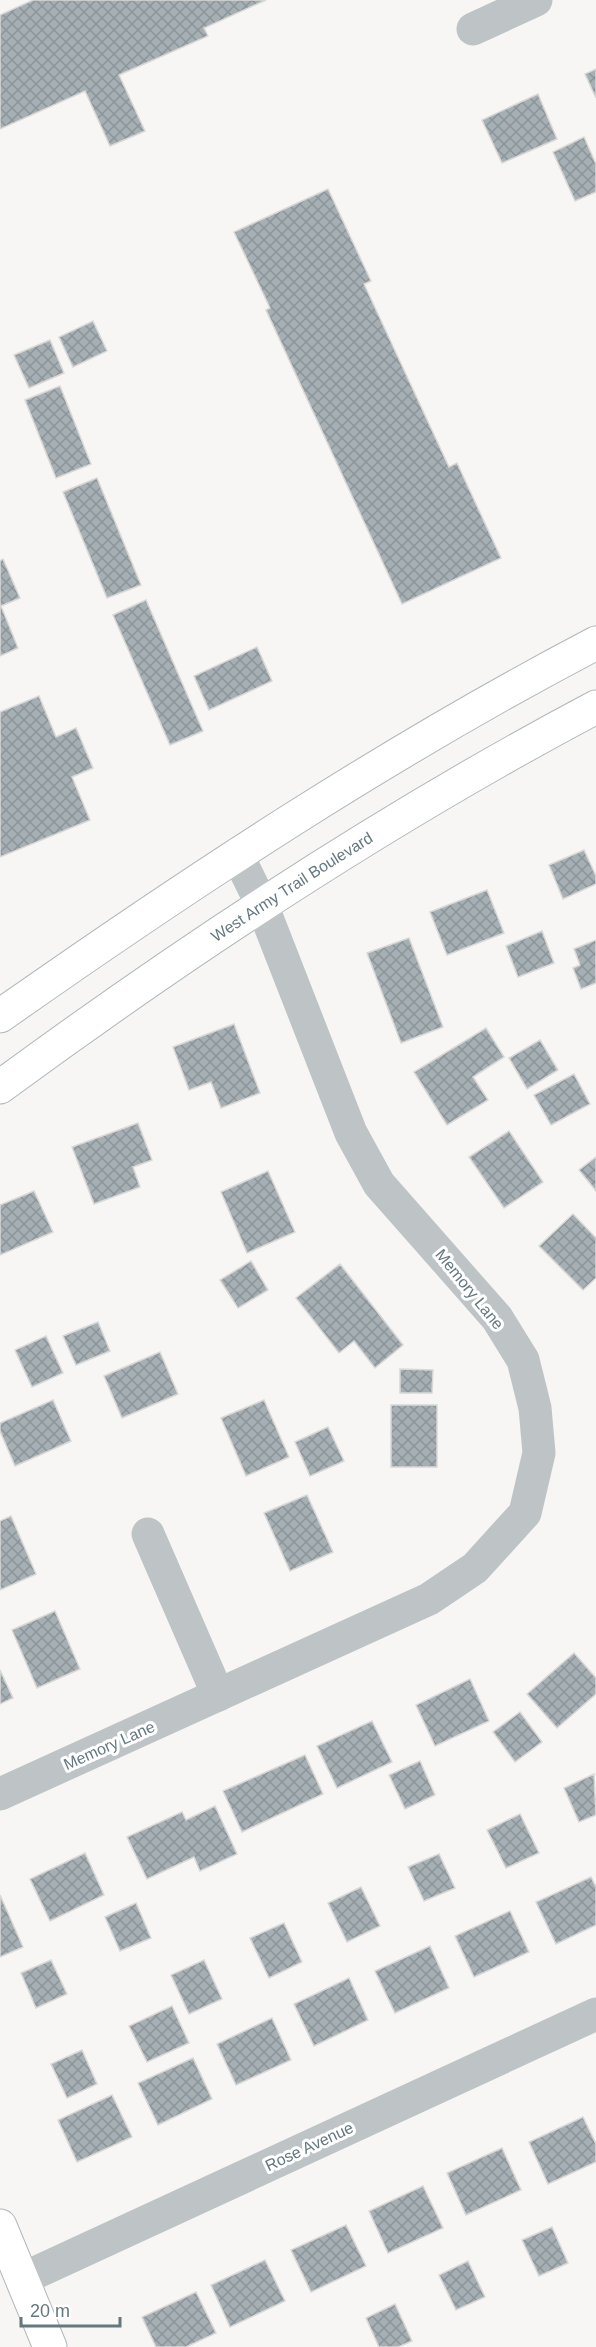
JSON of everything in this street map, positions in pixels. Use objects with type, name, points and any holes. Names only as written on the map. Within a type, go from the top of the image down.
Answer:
[{"type":"main road","points":[[0,1016],[298,814],[508,689],[596,643]]},
{"type":"main road","name":"West Army Trail Boulevard","points":[[0,1087],[100,1014],[262,905],[518,748],[596,707]]},
{"type":"main road","points":[[0,2226],[50,2347]]},
{"type":"street","points":[[473,29],[536,0]]},
{"type":"street","name":"Memory Lane","points":[[0,1794],[429,1599],[475,1568],[525,1512],[539,1454],[535,1408],[522,1360],[484,1301],[379,1184],[351,1133],[262,905],[237,854]]},
{"type":"street","points":[[148,1534],[218,1695]]},
{"type":"street","name":"Rose Avenue","points":[[22,2279],[596,2014]]},
{"type":"building","points":[[33,0],[266,0],[204,28],[208,36],[119,75],[145,131],[110,146],[85,91],[0,129],[0,15]]},
{"type":"building","points":[[596,69],[596,98],[585,74]]},
{"type":"building","points":[[538,94],[557,139],[502,163],[482,120]]},
{"type":"building","points":[[584,137],[596,164],[596,192],[575,201],[553,152]]},
{"type":"building","points":[[328,189],[371,281],[364,284],[449,467],[457,463],[501,558],[402,604],[266,310],[270,308],[234,232]]},
{"type":"building","points":[[93,321],[107,351],[73,367],[59,337]]},
{"type":"building","points":[[50,340],[64,373],[29,388],[14,355]]},
{"type":"building","points":[[60,386],[91,464],[56,478],[25,400]]},
{"type":"building","points":[[97,478],[141,585],[107,598],[63,492]]},
{"type":"building","points":[[3,559],[20,598],[1,606],[18,648],[0,656],[0,561]]},
{"type":"building","points":[[146,600],[203,731],[170,745],[113,615]]},
{"type":"building","points":[[257,647],[272,681],[209,710],[194,676]]},
{"type":"building","points":[[39,696],[56,737],[76,728],[93,768],[72,777],[90,820],[0,857],[0,712]]},
{"type":"building","points":[[584,850],[596,876],[596,884],[563,899],[549,865]]},
{"type":"building","points":[[487,890],[504,933],[447,955],[430,912]]},
{"type":"building","points":[[542,931],[554,963],[518,977],[506,946]]},
{"type":"building","points":[[409,938],[443,1027],[401,1043],[367,953]]},
{"type":"building","points":[[596,940],[596,983],[581,989],[573,968],[580,965],[574,949]]},
{"type":"building","points":[[234,1024],[260,1093],[221,1108],[211,1082],[189,1090],[173,1047]]},
{"type":"building","points":[[486,1028],[504,1057],[473,1077],[488,1100],[447,1125],[414,1072]]},
{"type":"building","points":[[540,1040],[558,1070],[527,1089],[509,1058]]},
{"type":"building","points":[[574,1074],[590,1104],[551,1125],[534,1095]]},
{"type":"building","points":[[138,1123],[152,1160],[133,1167],[140,1187],[94,1204],[72,1147]]},
{"type":"building","points":[[509,1131],[543,1182],[504,1208],[469,1157]]},
{"type":"building","points":[[596,1157],[596,1191],[579,1170]]},
{"type":"building","points":[[268,1171],[295,1232],[247,1253],[221,1192]]},
{"type":"building","points":[[34,1191],[53,1232],[0,1255],[0,1205]]},
{"type":"building","points":[[573,1214],[596,1238],[596,1278],[583,1290],[539,1246]]},
{"type":"building","points":[[251,1261],[268,1290],[238,1308],[220,1280]]},
{"type":"building","points":[[340,1264],[403,1345],[375,1368],[354,1341],[339,1353],[296,1298]]},
{"type":"building","points":[[98,1322],[110,1351],[76,1365],[63,1336]]},
{"type":"building","points":[[46,1336],[63,1373],[32,1387],[15,1350]]},
{"type":"building","points":[[160,1352],[178,1394],[122,1418],[104,1376]]},
{"type":"building","points":[[400,1369],[433,1370],[432,1393],[400,1393]]},
{"type":"building","points":[[53,1400],[71,1441],[15,1466],[0,1431],[0,1423]]},
{"type":"building","points":[[264,1400],[289,1457],[246,1476],[221,1418]]},
{"type":"building","points":[[391,1405],[437,1405],[437,1467],[391,1467]]},
{"type":"building","points":[[328,1427],[344,1461],[310,1476],[295,1442]]},
{"type":"building","points":[[307,1495],[333,1552],[290,1571],[264,1513]]},
{"type":"building","points":[[11,1516],[36,1574],[0,1590],[0,1521]]},
{"type":"building","points":[[55,1611],[80,1669],[37,1688],[12,1630]]},
{"type":"building","points":[[574,1653],[596,1678],[596,1694],[557,1728],[527,1694]]},
{"type":"building","points":[[0,1670],[13,1698],[0,1704]]},
{"type":"building","points":[[470,1679],[489,1721],[435,1746],[416,1705]]},
{"type":"building","points":[[520,1712],[542,1742],[515,1762],[493,1732]]},
{"type":"building","points":[[372,1721],[392,1762],[337,1788],[317,1746]]},
{"type":"building","points":[[305,1755],[323,1794],[242,1832],[223,1791]]},
{"type":"building","points":[[420,1761],[435,1795],[405,1809],[389,1775]]},
{"type":"building","points":[[594,1774],[596,1815],[579,1822],[564,1788]]},
{"type":"building","points":[[215,1806],[237,1854],[200,1871],[194,1857],[147,1879],[127,1837],[182,1812],[186,1820]]},
{"type":"building","points":[[520,1814],[539,1853],[506,1868],[487,1830]]},
{"type":"building","points":[[85,1853],[104,1895],[50,1921],[30,1879]]},
{"type":"building","points":[[439,1854],[455,1888],[424,1901],[408,1867]]},
{"type":"building","points":[[591,1877],[596,1887],[596,1925],[556,1944],[536,1902]]},
{"type":"building","points":[[361,1887],[380,1926],[347,1942],[328,1903]]},
{"type":"building","points":[[0,1895],[23,1947],[0,1957]]},
{"type":"building","points":[[136,1903],[151,1938],[120,1951],[105,1917]]},
{"type":"building","points":[[510,1911],[529,1952],[474,1977],[455,1936]]},
{"type":"building","points":[[284,1923],[302,1962],[269,1978],[250,1938]]},
{"type":"building","points":[[430,1946],[449,1988],[395,2013],[375,1971]]},
{"type":"building","points":[[51,1960],[67,1994],[36,2008],[21,1973]]},
{"type":"building","points":[[204,1960],[222,1999],[189,2014],[171,1975]]},
{"type":"building","points":[[349,1978],[368,2020],[314,2046],[294,2004]]},
{"type":"building","points":[[172,2006],[189,2043],[147,2062],[129,2026]]},
{"type":"building","points":[[272,2018],[291,2060],[236,2085],[217,2044]]},
{"type":"building","points":[[82,2050],[97,2084],[67,2098],[51,2064]]},
{"type":"building","points":[[193,2058],[212,2099],[158,2125],[138,2083]]},
{"type":"building","points":[[112,2095],[132,2137],[77,2162],[58,2120]]},
{"type":"building","points":[[583,2117],[596,2144],[596,2162],[548,2184],[529,2142]]},
{"type":"building","points":[[502,2148],[521,2190],[466,2215],[447,2173]]},
{"type":"building","points":[[423,2186],[443,2228],[388,2253],[369,2211]]},
{"type":"building","points":[[346,2225],[366,2266],[311,2292],[291,2250]]},
{"type":"building","points":[[552,2227],[568,2263],[539,2276],[522,2240]]},
{"type":"building","points":[[265,2260],[285,2301],[230,2327],[211,2285]]},
{"type":"building","points":[[468,2261],[485,2297],[456,2310],[439,2275]]},
{"type":"building","points":[[196,2292],[216,2333],[186,2347],[156,2347],[142,2317]]},
{"type":"building","points":[[395,2304],[412,2341],[398,2347],[379,2347],[366,2318]]}]
